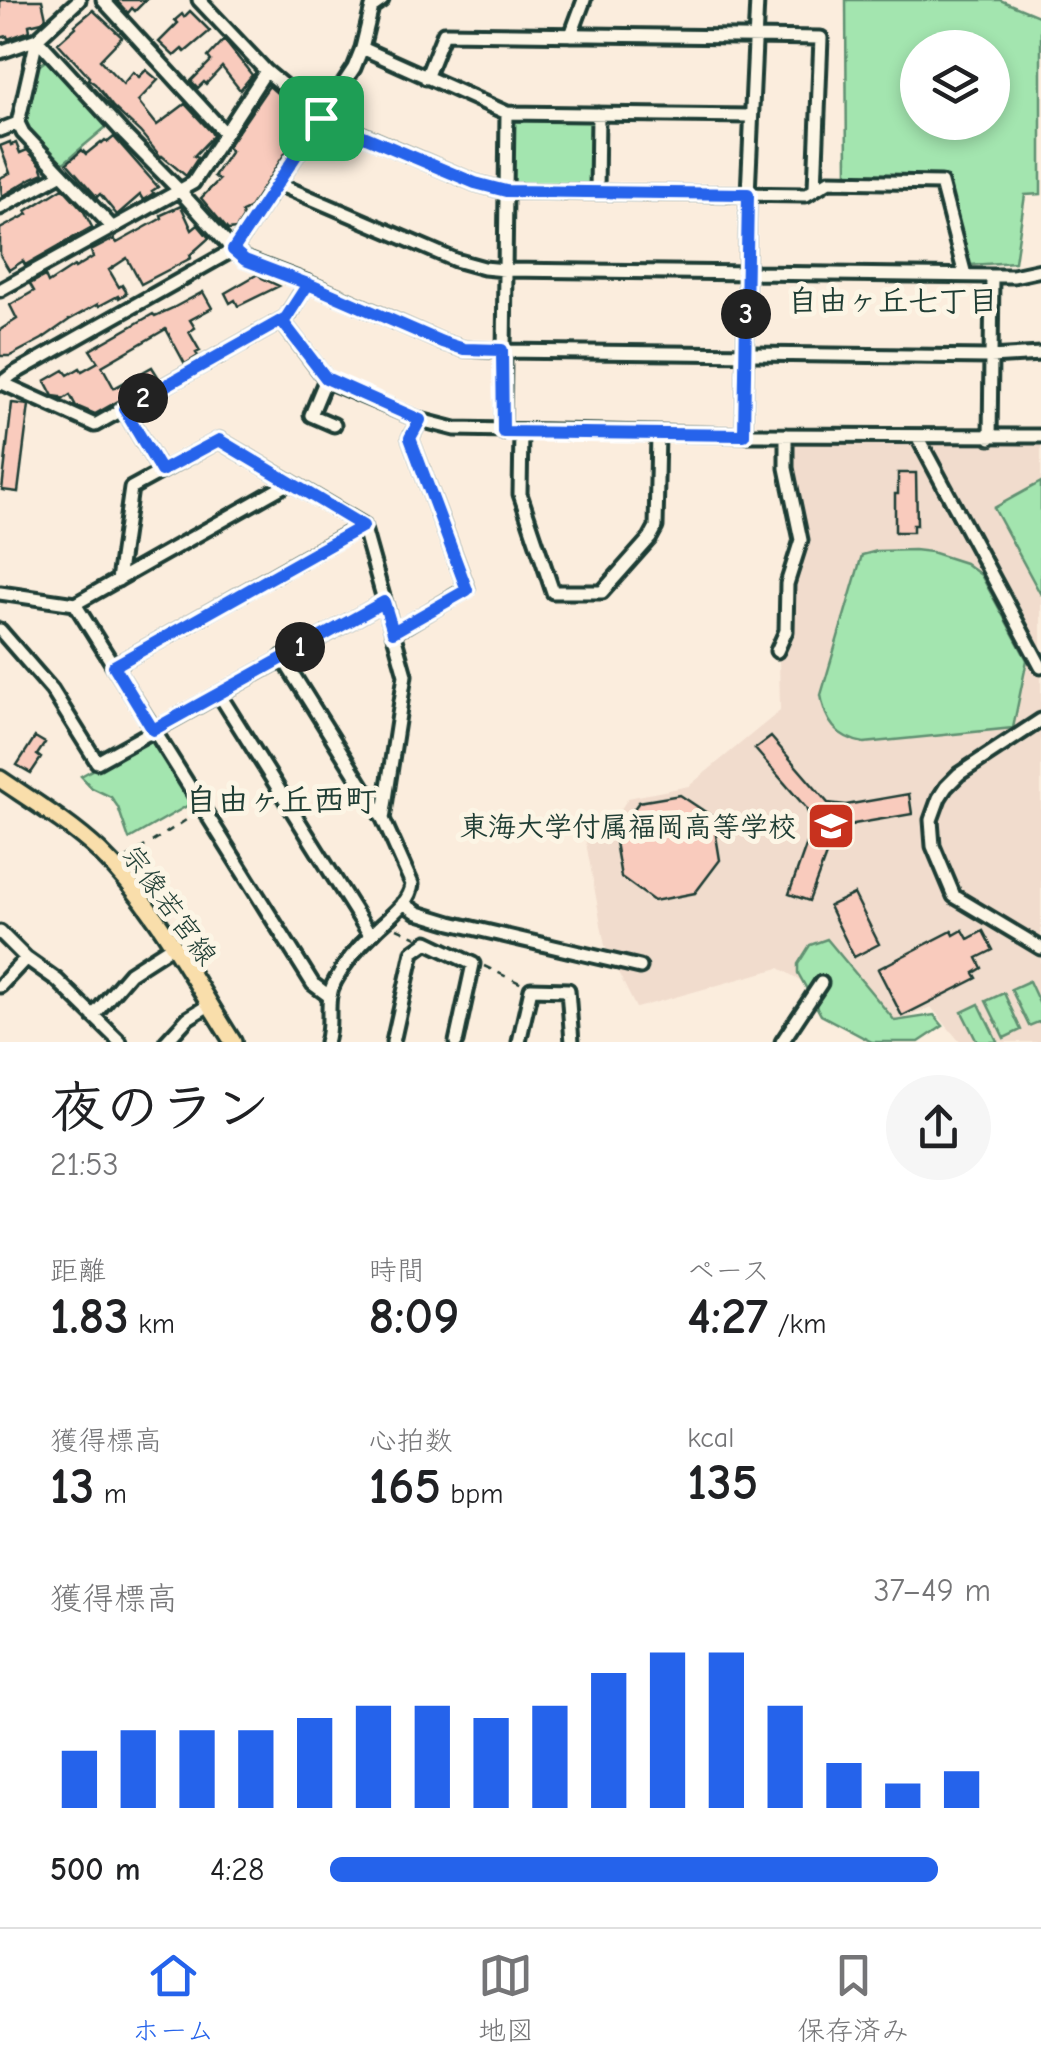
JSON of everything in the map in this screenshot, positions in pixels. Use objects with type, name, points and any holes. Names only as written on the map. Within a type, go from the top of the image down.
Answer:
[{"type":"main road","name":"宗像若宮線","points":[[0,779],[64,823],[114,866],[138,895],[233,1042]]},
{"type":"street","points":[[0,52],[38,39],[79,0]]},
{"type":"street","points":[[103,0],[226,133]]},
{"type":"street","points":[[200,0],[266,71],[321,118],[475,183],[506,191],[806,195],[828,182],[940,184],[965,275]]},
{"type":"street","points":[[0,383],[233,250],[354,68],[377,4],[357,0]]},
{"type":"street","points":[[570,35],[584,0]]},
{"type":"street","points":[[744,435],[748,194],[757,0]]},
{"type":"street","points":[[426,78],[444,33],[821,38],[815,188]]},
{"type":"street","points":[[38,39],[18,124],[23,134],[112,227]]},
{"type":"street","points":[[38,39],[245,260],[464,349],[990,357],[1041,354]]},
{"type":"street","points":[[362,48],[507,114],[752,116]]},
{"type":"street","points":[[0,272],[5,287],[192,183],[266,71]]},
{"type":"street","points":[[503,432],[507,114]]},
{"type":"street","points":[[598,114],[598,192]]},
{"type":"street","points":[[0,130],[18,124]]},
{"type":"street","points":[[0,208],[62,174]]},
{"type":"street","points":[[278,184],[455,260],[484,268],[992,276],[1041,270]]},
{"type":"street","points":[[990,438],[992,276]]},
{"type":"street","points":[[0,383],[95,425],[282,321],[308,284]]},
{"type":"street","points":[[282,321],[326,378],[420,420],[454,429],[1041,436]]},
{"type":"street","points":[[326,378],[311,415],[334,425]]},
{"type":"street","points":[[124,409],[161,471]]},
{"type":"street","points":[[393,632],[467,590],[410,438],[420,420]]},
{"type":"street","points":[[520,432],[520,494],[553,592],[602,592],[650,538],[656,528],[658,434]]},
{"type":"street","points":[[777,651],[786,632],[787,584],[801,540],[786,468],[786,435]]},
{"type":"street","points":[[916,436],[1041,667]]},
{"type":"street","points":[[118,580],[131,488],[219,440],[363,526],[405,675],[383,818]]},
{"type":"street","points":[[0,593],[75,604],[289,483]]},
{"type":"street","points":[[114,666],[363,526]]},
{"type":"street","points":[[0,630],[52,690],[97,762],[384,602]]},
{"type":"street","points":[[75,604],[313,984],[329,996]]},
{"type":"street","points":[[282,657],[383,818],[412,884],[403,903],[370,935],[335,981],[329,996],[330,1027],[326,1042]]},
{"type":"street","points":[[219,694],[370,935]]},
{"type":"street","points":[[1041,720],[959,774],[938,798],[931,820],[934,846],[954,896],[1041,948]]},
{"type":"street","points":[[403,903],[451,923],[640,967]]},
{"type":"street","points":[[0,932],[26,958],[57,980],[120,1042]]},
{"type":"street","points":[[392,1042],[412,952],[428,942],[473,964],[456,1042]]},
{"type":"street","points":[[94,1016],[130,973],[172,946]]},
{"type":"street","points":[[0,986],[26,958]]},
{"type":"street","points":[[782,1042],[821,983]]},
{"type":"street","points":[[519,1042],[531,990],[568,990],[572,1042]]},
{"type":"street","points":[[166,1042],[188,1018],[209,1005]]},
{"type":"path","points":[[114,866],[204,808]]},
{"type":"path","points":[[384,922],[428,942]]},
{"type":"path","points":[[473,964],[481,964],[531,990]]},
{"type":"shaded area","points":[[792,441],[1041,442],[1041,1042],[960,1042],[931,1007],[883,1028],[779,968],[636,1008],[605,946],[584,832],[610,826],[628,798],[689,786],[780,711],[779,655],[791,583],[804,540],[789,468]]},
{"type":"green space","points":[[846,0],[1000,0],[1041,17],[1041,194],[1025,195],[1015,262],[970,265],[938,181],[847,179]]},
{"type":"green space","points":[[47,60],[106,127],[60,166],[23,123],[37,67]]},
{"type":"green space","points":[[515,118],[592,119],[594,184],[513,186]]},
{"type":"green space","points":[[1041,482],[1041,595],[994,508]]},
{"type":"green space","points":[[914,550],[965,563],[981,575],[1027,660],[1013,728],[864,743],[846,737],[829,721],[821,695],[862,555]]},
{"type":"green space","points":[[150,738],[192,803],[129,839],[111,797],[92,788],[81,776]]},
{"type":"green space","points":[[827,939],[895,1021],[934,1015],[943,1026],[919,1042],[872,1042],[821,1015],[798,973],[798,964],[810,945]]},
{"type":"green space","points":[[1029,981],[1041,1007],[1041,1021],[1029,1026],[1011,989]]},
{"type":"green space","points":[[1004,993],[1021,1030],[1004,1038],[986,1001]]},
{"type":"green space","points":[[979,1004],[995,1042],[977,1042],[962,1012]]},
{"type":"building","points":[[0,0],[42,0],[46,18],[29,25],[30,31],[0,38]]},
{"type":"building","points":[[116,0],[146,0],[128,13]]},
{"type":"building","points":[[93,10],[122,37],[100,60],[123,84],[133,72],[139,77],[146,70],[158,80],[138,101],[157,125],[185,104],[211,132],[213,136],[194,156],[198,158],[186,176],[161,157],[58,43]]},
{"type":"building","points":[[190,11],[210,31],[174,56],[159,42],[178,23],[175,20]]},
{"type":"building","points":[[224,40],[252,75],[240,90],[222,67],[198,88],[191,81],[211,61],[208,57]]},
{"type":"building","points":[[269,86],[308,118],[249,209],[242,212],[236,229],[228,230],[201,198],[219,180],[214,176],[231,151],[228,146]]},
{"type":"building","points":[[114,137],[158,187],[143,200],[140,195],[117,215],[67,163],[82,150],[86,154]]},
{"type":"building","points":[[16,143],[20,153],[27,150],[44,173],[2,196],[0,178],[10,173],[0,146]]},
{"type":"building","points":[[63,188],[92,227],[9,270],[0,255],[0,229]]},
{"type":"building","points":[[181,206],[192,230],[198,225],[209,238],[191,258],[141,284],[127,258],[109,270],[127,293],[98,304],[10,356],[0,356],[0,330],[17,319],[10,305],[34,291],[30,284],[45,276],[48,283],[93,257],[91,251],[114,239],[117,243]]},
{"type":"building","points":[[258,274],[279,286],[238,306],[235,300],[230,303],[225,293]]},
{"type":"building","points":[[203,292],[212,308],[190,320],[195,328],[189,332],[200,351],[198,356],[185,364],[166,329],[102,366],[114,388],[152,367],[159,378],[95,414],[76,406],[70,395],[62,400],[53,396],[45,381],[64,370],[68,375],[98,362],[90,350],[153,314]]},
{"type":"building","points":[[12,403],[29,405],[18,492],[2,490]]},
{"type":"building","points":[[898,473],[916,473],[917,525],[913,525],[913,532],[895,532]]},
{"type":"building","points":[[35,737],[45,743],[31,773],[17,765]]},
{"type":"building","points":[[771,737],[828,803],[846,805],[909,794],[912,814],[854,824],[832,839],[809,901],[789,894],[813,826],[806,808],[755,749]]},
{"type":"building","points":[[680,795],[713,817],[720,860],[695,893],[654,901],[621,877],[614,836],[639,802]]},
{"type":"building","points":[[854,894],[879,944],[854,957],[829,906]]},
{"type":"building","points":[[963,930],[968,939],[983,931],[993,950],[977,958],[982,968],[974,973],[977,978],[902,1016],[878,969],[952,931],[954,935]]},
{"type":"place","name":"東海大学付属福岡高等学校","points":[[831,826]]},
{"type":"district","name":"自由ヶ丘七丁目","points":[[893,301]]},
{"type":"district","name":"自由ヶ丘西町","points":[[281,800]]},
{"type":"route","points":[[321,118],[233,250],[245,260],[308,284],[286,318],[282,321],[326,378],[420,420],[410,438],[467,590],[393,632],[384,602],[153,730],[114,666],[363,526],[219,440],[161,471],[124,409],[286,318],[308,284],[442,342],[464,349],[502,350],[503,432],[744,435],[748,194],[506,191],[475,183],[321,118]]}]
